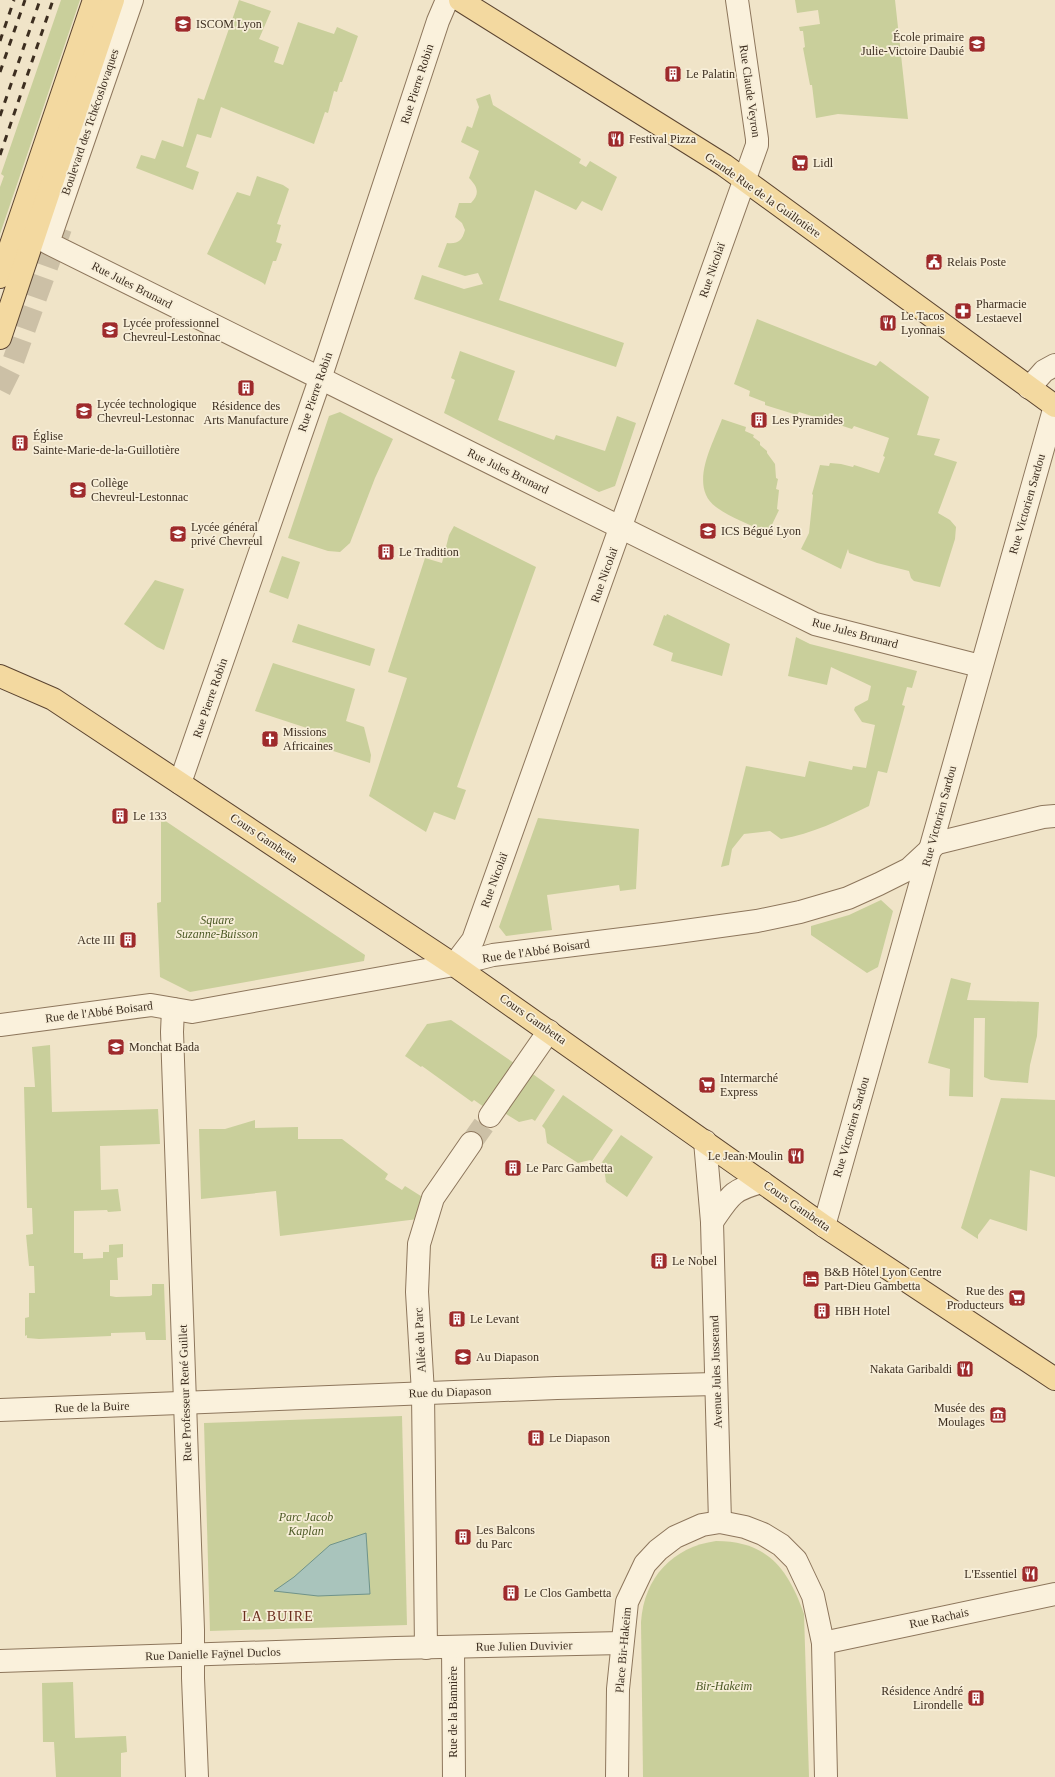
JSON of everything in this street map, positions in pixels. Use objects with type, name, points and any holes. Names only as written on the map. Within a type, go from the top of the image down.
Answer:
[{"type":"main road","points":[[0,277],[94,0]]},
{"type":"main road","points":[[0,338],[113,0]]},
{"type":"main road","name":"Grande Rue de la Guillotière","points":[[460,0],[724,165],[1055,406]]},
{"type":"main road","name":"Cours Gambetta","points":[[0,676],[53,699],[454,965],[549,1030],[824,1226],[1055,1379]]},
{"type":"street","name":"Boulevard des Tchécoslovaques","points":[[48,243],[132,0]]},
{"type":"street","name":"Rue Pierre Robin","points":[[180,783],[320,379],[438,21],[447,0]]},
{"type":"street","name":"Rue Claude Veyron","points":[[737,0],[757,139],[744,180]]},
{"type":"street","name":"Rue Nicolaï","points":[[454,965],[473,940],[622,527],[744,180]]},
{"type":"street","name":"Rue Jules Brunard","points":[[48,243],[816,624],[980,666]]},
{"type":"street","points":[[1029,388],[1044,371],[1055,365]]},
{"type":"street","name":"Rue Victorien Sardou","points":[[824,1226],[930,850],[980,666],[1055,406]]},
{"type":"street","name":"Rue de l'Abbé Boisard","points":[[0,1025],[151,1005],[192,1012],[454,965],[493,955],[663,934],[800,912],[848,898],[909,869],[937,843],[1043,817],[1055,816]]},
{"type":"street","name":"Rue Professeur René Guillet","points":[[173,1009],[172,1032],[197,1777]]},
{"type":"street","points":[[490,1116],[549,1030]]},
{"type":"street","name":"Avenue Jules Jusserand","points":[[705,1141],[712,1222],[715,1384],[720,1522]]},
{"type":"street","name":"Allée du Parc","points":[[426,1648],[423,1393],[417,1292],[419,1244],[433,1198],[471,1143]]},
{"type":"street","points":[[712,1222],[730,1196],[745,1187],[762,1182]]},
{"type":"street","name":"Rue du Diapason","points":[[185,1403],[423,1393],[715,1384]]},
{"type":"street","name":"Rue de la Buire","points":[[0,1410],[185,1403]]},
{"type":"street","name":"Place Bir-Hakeim","points":[[617,1777],[618,1689],[627,1602],[645,1564],[658,1550],[675,1537],[702,1525],[720,1522],[745,1527],[763,1534],[781,1545],[796,1560],[813,1596],[823,1642],[826,1777]]},
{"type":"street","name":"Rue Rachais","points":[[823,1642],[1055,1594]]},
{"type":"street","name":"Rue Julien Duvivier","points":[[426,1648],[622,1643]]},
{"type":"street","name":"Rue de la Bannière","points":[[454,1647],[454,1777]]},
{"type":"street","name":"Rue Danielle Faÿnel Duclos","points":[[0,1661],[426,1648]]},
{"type":"green space","points":[[61,0],[80,0],[0,234],[0,187],[4,176],[1,174]]},
{"type":"green space","points":[[239,0],[271,11],[259,39],[279,47],[274,62],[283,65],[298,22],[334,34],[337,27],[358,36],[342,82],[340,82],[337,92],[334,91],[328,113],[325,112],[314,144],[221,107],[211,138],[197,134],[186,167],[199,172],[193,190],[136,168],[141,155],[155,159],[162,140],[183,147],[198,98],[204,100]]},
{"type":"green space","points":[[795,0],[895,0],[908,119],[838,114],[816,118],[812,85],[810,85],[803,48],[805,47],[803,31],[800,31],[799,27],[820,24],[818,10],[797,13]]},
{"type":"green space","points":[[490,94],[493,105],[581,159],[579,163],[586,167],[590,161],[617,177],[602,211],[582,201],[576,210],[535,190],[499,300],[624,343],[616,367],[414,299],[422,275],[464,289],[483,284],[478,273],[465,276],[438,267],[447,243],[459,241],[464,234],[465,230],[462,223],[455,217],[459,203],[471,203],[477,194],[476,187],[469,178],[479,151],[461,142],[467,126],[472,128],[479,107],[476,99]]},
{"type":"green space","points":[[257,176],[283,185],[289,189],[277,224],[281,225],[276,242],[282,244],[276,261],[273,261],[265,285],[207,254],[237,192],[250,196]]},
{"type":"green space","points":[[757,319],[876,366],[880,361],[929,397],[917,435],[940,439],[934,455],[957,462],[938,513],[950,520],[956,527],[955,539],[940,587],[914,581],[911,578],[909,571],[877,563],[849,553],[848,549],[841,569],[801,549],[809,533],[812,494],[820,465],[829,466],[830,463],[853,467],[854,465],[879,473],[885,457],[883,456],[889,438],[854,426],[852,429],[799,412],[797,415],[765,405],[765,402],[749,396],[750,391],[734,384]]},
{"type":"green space","points":[[460,351],[515,371],[498,420],[554,440],[556,435],[605,451],[617,416],[636,423],[615,486],[599,492],[444,413],[455,380],[451,378]]},
{"type":"green space","points":[[340,412],[393,439],[375,478],[350,543],[340,552],[328,551],[288,538],[329,416]]},
{"type":"green space","points":[[722,419],[746,427],[745,431],[754,435],[753,437],[760,442],[760,445],[767,451],[775,464],[776,478],[778,479],[776,489],[779,490],[777,509],[779,510],[768,533],[728,515],[716,507],[708,498],[704,488],[703,477],[705,464]]},
{"type":"green space","points":[[454,526],[536,567],[457,787],[466,790],[455,820],[434,812],[426,832],[369,796],[407,678],[388,672],[425,558],[442,563],[449,535]]},
{"type":"green space","points":[[282,556],[300,562],[288,599],[269,592]]},
{"type":"green space","points":[[155,580],[184,589],[164,650],[157,647],[124,624]]},
{"type":"green space","points":[[667,614],[730,644],[722,676],[671,661],[673,653],[653,645],[664,615],[666,616]]},
{"type":"green space","points":[[298,624],[375,649],[370,666],[292,642]]},
{"type":"green space","points":[[796,637],[810,644],[917,671],[912,688],[907,687],[902,705],[905,706],[887,773],[878,771],[869,806],[826,826],[792,837],[781,839],[770,831],[744,834],[732,849],[729,865],[721,867],[746,766],[805,777],[809,761],[852,770],[853,766],[866,768],[875,725],[862,722],[854,710],[855,707],[868,700],[871,686],[831,667],[827,685],[788,676]]},
{"type":"green space","points":[[273,663],[355,689],[346,721],[364,727],[371,755],[370,763],[318,746],[322,733],[255,711]]},
{"type":"green space","name":"Square Suzanne-Buisson","points":[[161,818],[365,955],[364,961],[190,992],[160,977],[157,903],[161,902]]},
{"type":"green space","points":[[538,818],[639,829],[636,889],[620,891],[619,885],[547,895],[552,930],[506,936],[499,927]]},
{"type":"green space","points":[[881,900],[893,911],[878,967],[867,973],[811,935],[811,926],[849,915]]},
{"type":"green space","points":[[951,978],[971,983],[967,1000],[1039,1002],[1037,1036],[1030,1065],[1028,1083],[991,1080],[984,1077],[985,1018],[974,1018],[973,1097],[949,1096],[950,1069],[928,1063]]},
{"type":"green space","points":[[451,1020],[514,1063],[484,1107],[474,1100],[472,1102],[422,1066],[421,1067],[405,1056],[427,1024]]},
{"type":"green space","points":[[50,1045],[52,1112],[158,1109],[160,1144],[100,1146],[101,1190],[118,1189],[121,1211],[74,1211],[74,1253],[83,1253],[83,1259],[103,1258],[103,1252],[109,1252],[109,1245],[123,1244],[123,1257],[117,1258],[118,1280],[110,1280],[110,1296],[150,1296],[152,1295],[152,1284],[164,1284],[166,1340],[146,1340],[145,1332],[111,1333],[111,1336],[39,1339],[27,1338],[27,1335],[25,1336],[25,1318],[29,1317],[29,1293],[35,1293],[34,1266],[29,1266],[26,1235],[33,1234],[32,1208],[27,1208],[24,1087],[35,1087],[32,1047]]},
{"type":"green space","points":[[530,1072],[555,1090],[535,1121],[532,1119],[519,1122],[503,1112]]},
{"type":"green space","points":[[563,1095],[613,1130],[592,1161],[590,1160],[578,1163],[547,1143],[545,1129],[542,1126]]},
{"type":"green space","points":[[1001,1098],[1055,1100],[1055,1177],[1030,1170],[1027,1231],[990,1219],[978,1235],[978,1239],[961,1228]]},
{"type":"green space","points":[[255,1120],[255,1128],[298,1127],[298,1139],[342,1139],[388,1174],[385,1179],[402,1190],[405,1186],[424,1198],[418,1219],[280,1236],[276,1191],[201,1199],[199,1129],[225,1129]]},
{"type":"green space","points":[[621,1135],[653,1157],[627,1197],[606,1182],[604,1168],[600,1165]]},
{"type":"green space","name":"Parc Jacob Kaplan","points":[[402,1416],[407,1625],[210,1631],[204,1423]]},
{"type":"green space","name":"Bir-Hakeim","points":[[716,1541],[734,1542],[749,1546],[762,1552],[774,1561],[783,1571],[798,1598],[804,1614],[809,1777],[643,1777],[641,1622],[643,1606],[648,1591],[655,1578],[674,1557],[701,1544]]},
{"type":"green space","points":[[73,1682],[75,1738],[126,1736],[127,1752],[121,1753],[121,1777],[56,1777],[54,1742],[43,1742],[42,1683]]},
{"type":"water","points":[[366,1533],[370,1594],[318,1596],[274,1591],[294,1577],[330,1545]]},
{"type":"tunnel","points":[[0,390],[10,370],[61,228]]},
{"type":"tunnel","points":[[471,1143],[490,1116]]},
{"type":"railway","points":[[0,41],[14,0]]},
{"type":"railway","points":[[0,72],[25,0]]},
{"type":"railway","points":[[0,116],[40,0]]},
{"type":"railway","points":[[0,155],[53,0]]},
{"type":"place","name":"ISCOM Lyon","points":[[183,24]]},
{"type":"place","name":"École primaire Julie-Victoire Daubié","points":[[977,44]]},
{"type":"place","name":"Le Palatin","points":[[673,74]]},
{"type":"place","name":"Festival Pizza","points":[[616,139]]},
{"type":"place","name":"Lidl","points":[[800,163]]},
{"type":"place","name":"Relais Poste","points":[[934,262]]},
{"type":"place","name":"Pharmacie Lestaevel","points":[[963,311]]},
{"type":"place","name":"Le Tacos Lyonnais","points":[[888,323]]},
{"type":"place","name":"Lycée professionnel Chevreul-Lestonnac","points":[[110,330]]},
{"type":"place","name":"Résidence des Arts Manufacture","points":[[246,388]]},
{"type":"place","name":"Lycée technologique Chevreul-Lestonnac","points":[[84,411]]},
{"type":"place","name":"Les Pyramides","points":[[759,420]]},
{"type":"place","name":"Église Sainte-Marie-de-la-Guillotière","points":[[20,443]]},
{"type":"place","name":"Collège Chevreul-Lestonnac","points":[[78,490]]},
{"type":"place","name":"ICS Bégué Lyon","points":[[708,531]]},
{"type":"place","name":"Lycée général privé Chevreul","points":[[178,534]]},
{"type":"place","name":"Le Tradition","points":[[386,552]]},
{"type":"place","name":"Missions Africaines","points":[[270,739]]},
{"type":"place","name":"Le 133","points":[[120,816]]},
{"type":"place","name":"Acte III","points":[[128,940]]},
{"type":"place","name":"Monchat Bada","points":[[116,1047]]},
{"type":"place","name":"Intermarché Express","points":[[707,1085]]},
{"type":"place","name":"Le Jean Moulin","points":[[796,1156]]},
{"type":"place","name":"Le Parc Gambetta","points":[[513,1168]]},
{"type":"place","name":"Le Nobel","points":[[659,1261]]},
{"type":"place","name":"B&B Hôtel Lyon Centre Part-Dieu Gambetta","points":[[811,1279]]},
{"type":"place","name":"Rue des Producteurs","points":[[1017,1298]]},
{"type":"place","name":"HBH Hotel","points":[[822,1311]]},
{"type":"place","name":"Le Levant","points":[[457,1319]]},
{"type":"place","name":"Au Diapason","points":[[463,1357]]},
{"type":"place","name":"Nakata Garibaldi","points":[[965,1369]]},
{"type":"place","name":"Musée des Moulages","points":[[998,1415]]},
{"type":"place","name":"Le Diapason","points":[[536,1438]]},
{"type":"place","name":"Les Balcons du Parc","points":[[463,1537]]},
{"type":"place","name":"L'Essentiel","points":[[1030,1574]]},
{"type":"place","name":"Le Clos Gambetta","points":[[511,1593]]},
{"type":"place","name":"Résidence André Lirondelle","points":[[976,1698]]},
{"type":"district","name":"LA BUIRE","points":[[278,1616]]}]
